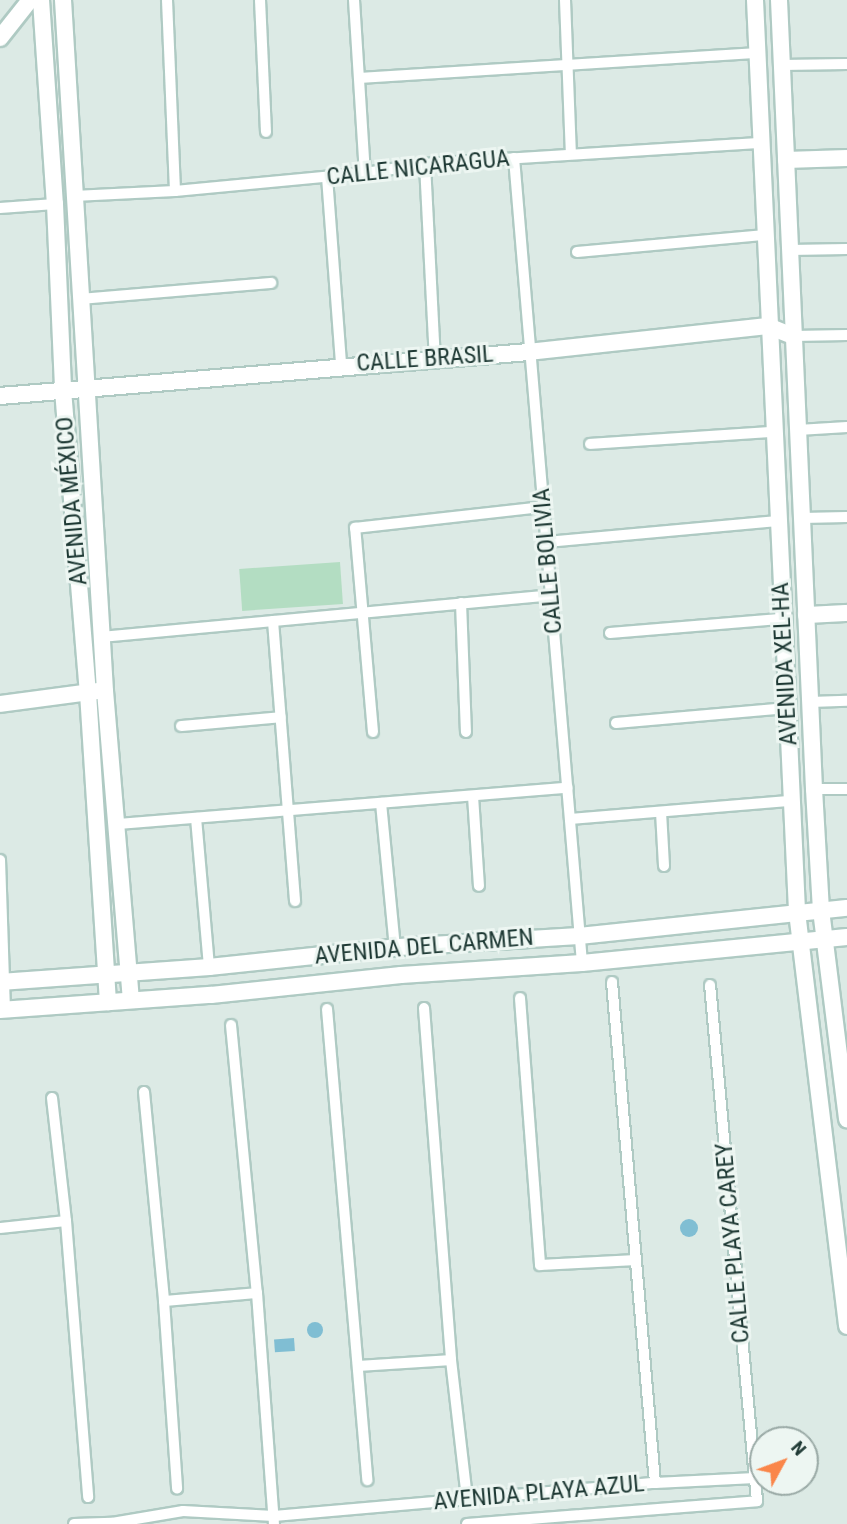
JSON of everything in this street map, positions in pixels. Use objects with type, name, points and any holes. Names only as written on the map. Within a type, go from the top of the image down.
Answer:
[{"type":"street","points":[[0,38],[30,0]]},
{"type":"street","name":"AVENIDA MÉXICO","points":[[41,0],[55,204],[63,390],[88,693],[108,1002]]},
{"type":"street","name":"AVENIDA MÉXICO","points":[[63,0],[84,388],[105,691],[131,1000]]},
{"type":"street","points":[[167,0],[175,191]]},
{"type":"street","points":[[260,0],[266,132]]},
{"type":"street","points":[[354,0],[365,173]]},
{"type":"street","points":[[565,0],[571,155]]},
{"type":"street","name":"AVENIDA XEL-HA","points":[[755,0],[797,912],[847,1326]]},
{"type":"street","name":"AVENIDA XEL-HA","points":[[779,0],[821,910],[847,1119]]},
{"type":"street","points":[[359,78],[758,53]]},
{"type":"street","points":[[782,65],[847,64]]},
{"type":"street","name":"CALLE NICARAGUA","points":[[74,196],[175,191],[365,173],[425,164],[761,143]]},
{"type":"street","name":"CALLE BOLIVIA","points":[[514,158],[528,352],[582,964]]},
{"type":"street","points":[[786,160],[847,158]]},
{"type":"street","points":[[425,164],[435,359]]},
{"type":"street","points":[[327,177],[341,365]]},
{"type":"street","points":[[0,208],[55,204]]},
{"type":"street","points":[[577,252],[765,235]]},
{"type":"street","points":[[790,250],[847,249]]},
{"type":"street","points":[[79,299],[271,283]]},
{"type":"street","name":"CALLE BRASIL","points":[[0,396],[341,365],[528,352],[768,326],[793,337],[847,335]]},
{"type":"street","points":[[798,430],[847,427]]},
{"type":"street","points":[[590,444],[773,432]]},
{"type":"street","points":[[373,733],[355,528],[543,507]]},
{"type":"street","points":[[802,518],[847,517]]},
{"type":"street","points":[[546,542],[778,521]]},
{"type":"street","points":[[101,637],[551,595]]},
{"type":"street","points":[[461,603],[466,732]]},
{"type":"street","points":[[806,615],[847,613]]},
{"type":"street","points":[[610,633],[782,619]]},
{"type":"street","points":[[273,621],[295,901]]},
{"type":"street","points":[[0,704],[105,691]]},
{"type":"street","points":[[810,702],[847,701]]},
{"type":"street","points":[[616,723],[787,708]]},
{"type":"street","points":[[181,726],[281,717]]},
{"type":"street","points":[[117,824],[568,788]]},
{"type":"street","points":[[814,789],[847,789]]},
{"type":"street","points":[[473,796],[479,886]]},
{"type":"street","points":[[570,819],[791,801]]},
{"type":"street","points":[[381,803],[395,948]]},
{"type":"street","points":[[661,812],[664,866]]},
{"type":"street","points":[[196,818],[209,967]]},
{"type":"street","points":[[0,860],[2,1010]]},
{"type":"street","name":"AVENIDA DEL CARMEN","points":[[2,982],[209,967],[395,948],[579,936],[847,908]]},
{"type":"street","name":"AVENIDA DEL CARMEN","points":[[2,1010],[401,975],[582,964],[847,937]]},
{"type":"street","points":[[612,982],[655,1483]]},
{"type":"street","name":"CALLE PLAYA CAREY","points":[[710,985],[750,1426]]},
{"type":"street","points":[[520,998],[540,1265],[636,1260]]},
{"type":"street","points":[[424,1008],[451,1360],[467,1499]]},
{"type":"street","points":[[327,1009],[367,1480]]},
{"type":"street","points":[[231,1026],[257,1293],[274,1520]]},
{"type":"street","points":[[144,1092],[164,1301],[177,1489]]},
{"type":"street","points":[[52,1098],[66,1221],[88,1497]]},
{"type":"street","points":[[0,1228],[66,1221]]},
{"type":"street","points":[[164,1301],[257,1293]]},
{"type":"street","points":[[359,1366],[451,1360]]},
{"type":"street","name":"AVENIDA PLAYA AZUL","points":[[74,1524],[183,1511],[274,1520],[467,1499],[655,1483],[749,1478]]},
{"type":"street","name":"CALLE PLAYA CAREY","points":[[757,1496],[757,1501]]},
{"type":"street","name":"AVENIDA PLAYA AZUL","points":[[467,1524],[757,1501]]},
{"type":"green space","points":[[340,562],[343,604],[242,611],[239,569]]},
{"type":"water","points":[[689,1219],[695,1222],[698,1228],[695,1234],[689,1237],[683,1234],[680,1228],[683,1222]]},
{"type":"water","points":[[312,1322],[318,1322],[323,1330],[321,1336],[312,1338],[307,1333],[307,1327]]},
{"type":"water","points":[[294,1338],[295,1351],[275,1352],[274,1339]]}]
